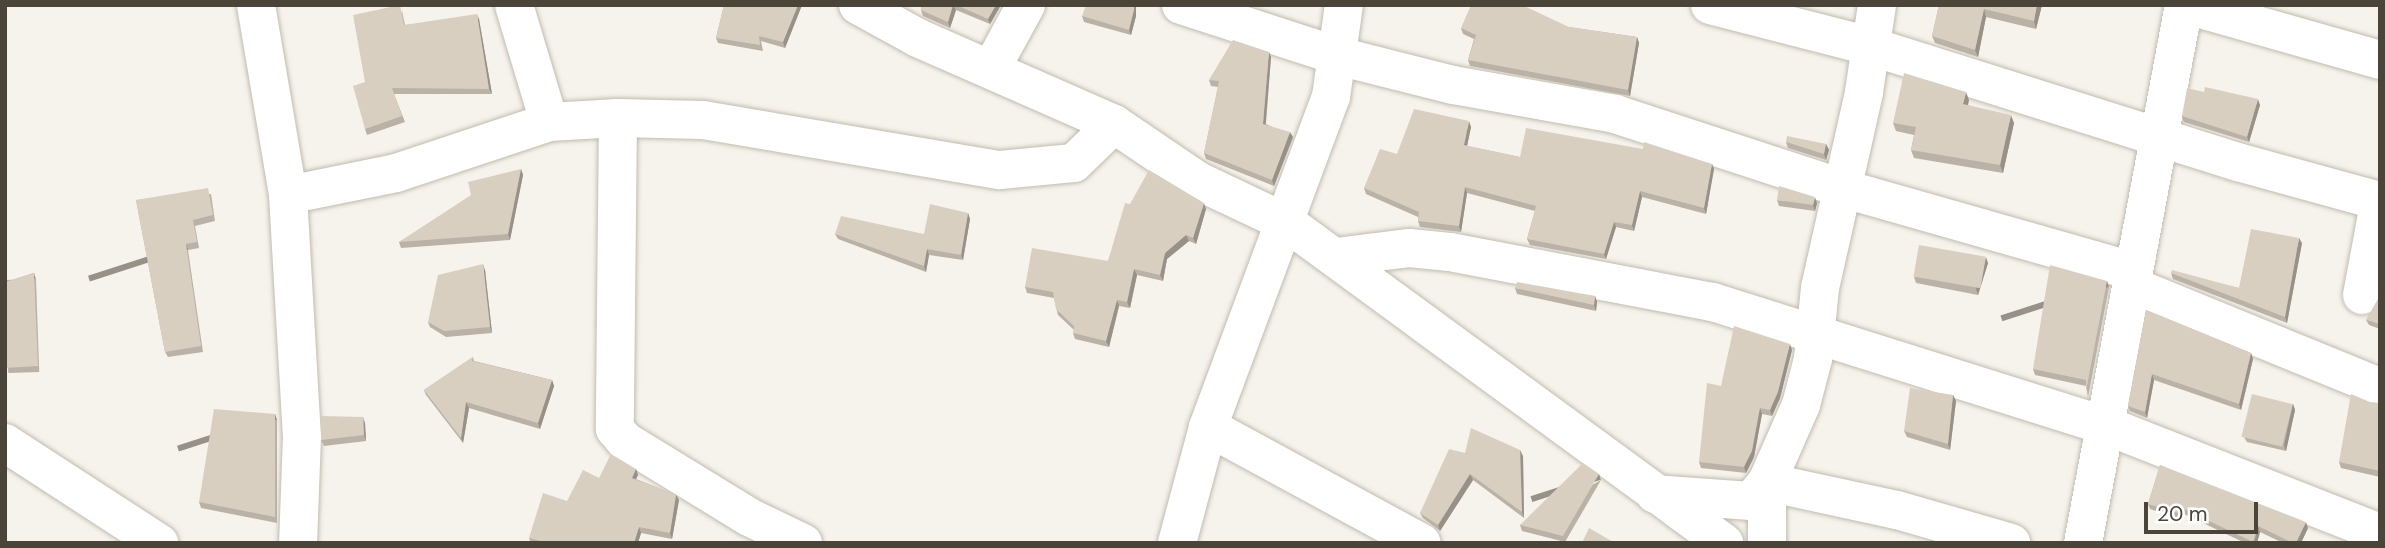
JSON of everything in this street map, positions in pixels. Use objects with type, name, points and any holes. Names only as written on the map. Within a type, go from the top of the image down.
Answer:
[{"type":"street","points":[[256,5],[288,195],[302,436],[298,543]]},
{"type":"street","points":[[514,5],[549,122]]},
{"type":"street","points":[[858,5],[1114,124],[1198,181],[1287,223],[1724,543]]},
{"type":"street","points":[[991,69],[1026,5]]},
{"type":"street","points":[[1181,5],[1338,56],[1454,85],[1615,114],[2133,278],[2380,387]]},
{"type":"street","points":[[1177,543],[1208,427],[1287,223],[1331,97],[1344,5]]},
{"type":"street","points":[[1710,5],[1870,46],[2161,136],[2378,216],[2362,295]]},
{"type":"street","points":[[1655,494],[1751,501],[1767,482],[1801,405],[1813,359],[1813,332],[1877,5]]},
{"type":"street","points":[[2082,543],[2107,426],[2185,5],[2380,60]]},
{"type":"street","points":[[288,195],[396,173],[549,122],[618,118],[703,120],[1000,170],[1074,163],[1114,124]]},
{"type":"street","points":[[618,118],[615,429],[625,441],[745,530],[803,543]]},
{"type":"street","points":[[1336,257],[1409,248],[1508,260],[1713,302],[2107,426],[2380,533]]},
{"type":"street","points":[[1208,427],[1422,543]]},
{"type":"street","points":[[5,443],[159,543]]},
{"type":"street","points":[[1767,482],[1767,543]]},
{"type":"street","points":[[1767,482],[1897,510],[2011,543]]},
{"type":"building","points":[[400,5],[404,25],[477,14],[489,89],[392,88],[402,116],[365,129],[353,86],[365,82],[353,15]]},
{"type":"building","points":[[724,5],[798,5],[783,42],[759,36],[760,45],[716,38]]},
{"type":"building","points":[[922,5],[953,5],[948,22],[921,10]]},
{"type":"building","points":[[956,5],[996,5],[988,19]]},
{"type":"building","points":[[1086,5],[1134,5],[1129,30],[1082,16]]},
{"type":"building","points":[[1471,5],[1522,5],[1569,27],[1637,37],[1628,90],[1468,60],[1476,35],[1461,28]]},
{"type":"building","points":[[1939,5],[2037,5],[2034,21],[1984,9],[1975,50],[1932,36]]},
{"type":"building","points":[[1233,40],[1269,52],[1263,124],[1290,132],[1272,180],[1204,153],[1219,81],[1209,80]]},
{"type":"building","points":[[1904,73],[1966,92],[1963,104],[2011,115],[2000,165],[1911,150],[1916,127],[1893,123]]},
{"type":"building","points":[[2205,87],[2258,99],[2247,137],[2182,116],[2187,88],[2204,92]]},
{"type":"building","points":[[1414,109],[1469,121],[1464,145],[1520,157],[1526,128],[1643,149],[1644,142],[1712,164],[1704,208],[1640,191],[1632,225],[1614,222],[1604,254],[1527,239],[1536,206],[1465,187],[1459,226],[1418,221],[1419,212],[1364,188],[1380,149],[1397,154]]},
{"type":"building","points":[[1787,136],[1826,144],[1824,154],[1786,142]]},
{"type":"building","points":[[521,169],[508,234],[399,242],[471,195],[468,182]]},
{"type":"building","points":[[1149,170],[1204,203],[1193,238],[1186,235],[1165,253],[1160,275],[1134,269],[1127,302],[1117,300],[1106,341],[1073,333],[1074,326],[1056,309],[1053,292],[1025,287],[1032,248],[1108,261],[1125,203],[1130,204]]},
{"type":"building","points":[[1779,186],[1815,197],[1813,205],[1777,200]]},
{"type":"building","points":[[208,188],[213,215],[193,220],[197,242],[186,244],[201,346],[165,352],[136,200]]},
{"type":"building","points":[[930,204],[968,213],[961,255],[927,249],[924,266],[835,234],[841,216],[924,234]]},
{"type":"building","points":[[2251,229],[2299,238],[2285,317],[2171,273],[2172,270],[2239,288]]},
{"type":"building","points":[[1919,245],[1986,257],[1980,288],[1913,277]]},
{"type":"building","points":[[483,264],[490,327],[444,331],[428,322],[438,275]]},
{"type":"building","points":[[2050,265],[2107,281],[2086,391],[2086,380],[2033,369]]},
{"type":"building","points":[[34,273],[38,366],[5,368],[5,282]]},
{"type":"building","points":[[1517,282],[1595,296],[1594,305],[1515,288]]},
{"type":"building","points":[[2380,296],[2380,324],[2366,320]]},
{"type":"building","points":[[2146,310],[2251,353],[2239,404],[2152,374],[2145,412],[2128,406]]},
{"type":"building","points":[[1734,326],[1790,344],[1778,392],[1770,410],[1760,408],[1752,451],[1744,467],[1699,462],[1707,383],[1721,386]]},
{"type":"building","points":[[473,357],[472,361],[552,380],[538,423],[466,402],[461,438],[424,390]]},
{"type":"building","points":[[1910,388],[1953,395],[1948,444],[1904,431]]},
{"type":"building","points":[[2252,394],[2293,404],[2282,447],[2241,437]]},
{"type":"building","points":[[2351,394],[2380,403],[2380,471],[2339,462]]},
{"type":"building","points":[[214,409],[275,414],[275,517],[199,502]]},
{"type":"building","points":[[321,416],[363,417],[364,435],[321,440]]},
{"type":"building","points":[[1471,428],[1520,450],[1522,512],[1470,474],[1438,525],[1420,513],[1449,449],[1465,453]]},
{"type":"building","points":[[611,454],[636,469],[632,478],[676,495],[670,533],[639,527],[634,543],[548,543],[529,538],[543,493],[567,501],[583,470],[599,478]]},
{"type":"building","points":[[1583,463],[1599,474],[1563,536],[1520,525]]},
{"type":"building","points":[[2160,465],[2306,522],[2296,543],[2258,526],[2253,542],[2180,507],[2178,513],[2148,504]]},
{"type":"building","points":[[1589,528],[1615,543],[1582,543]]}]
